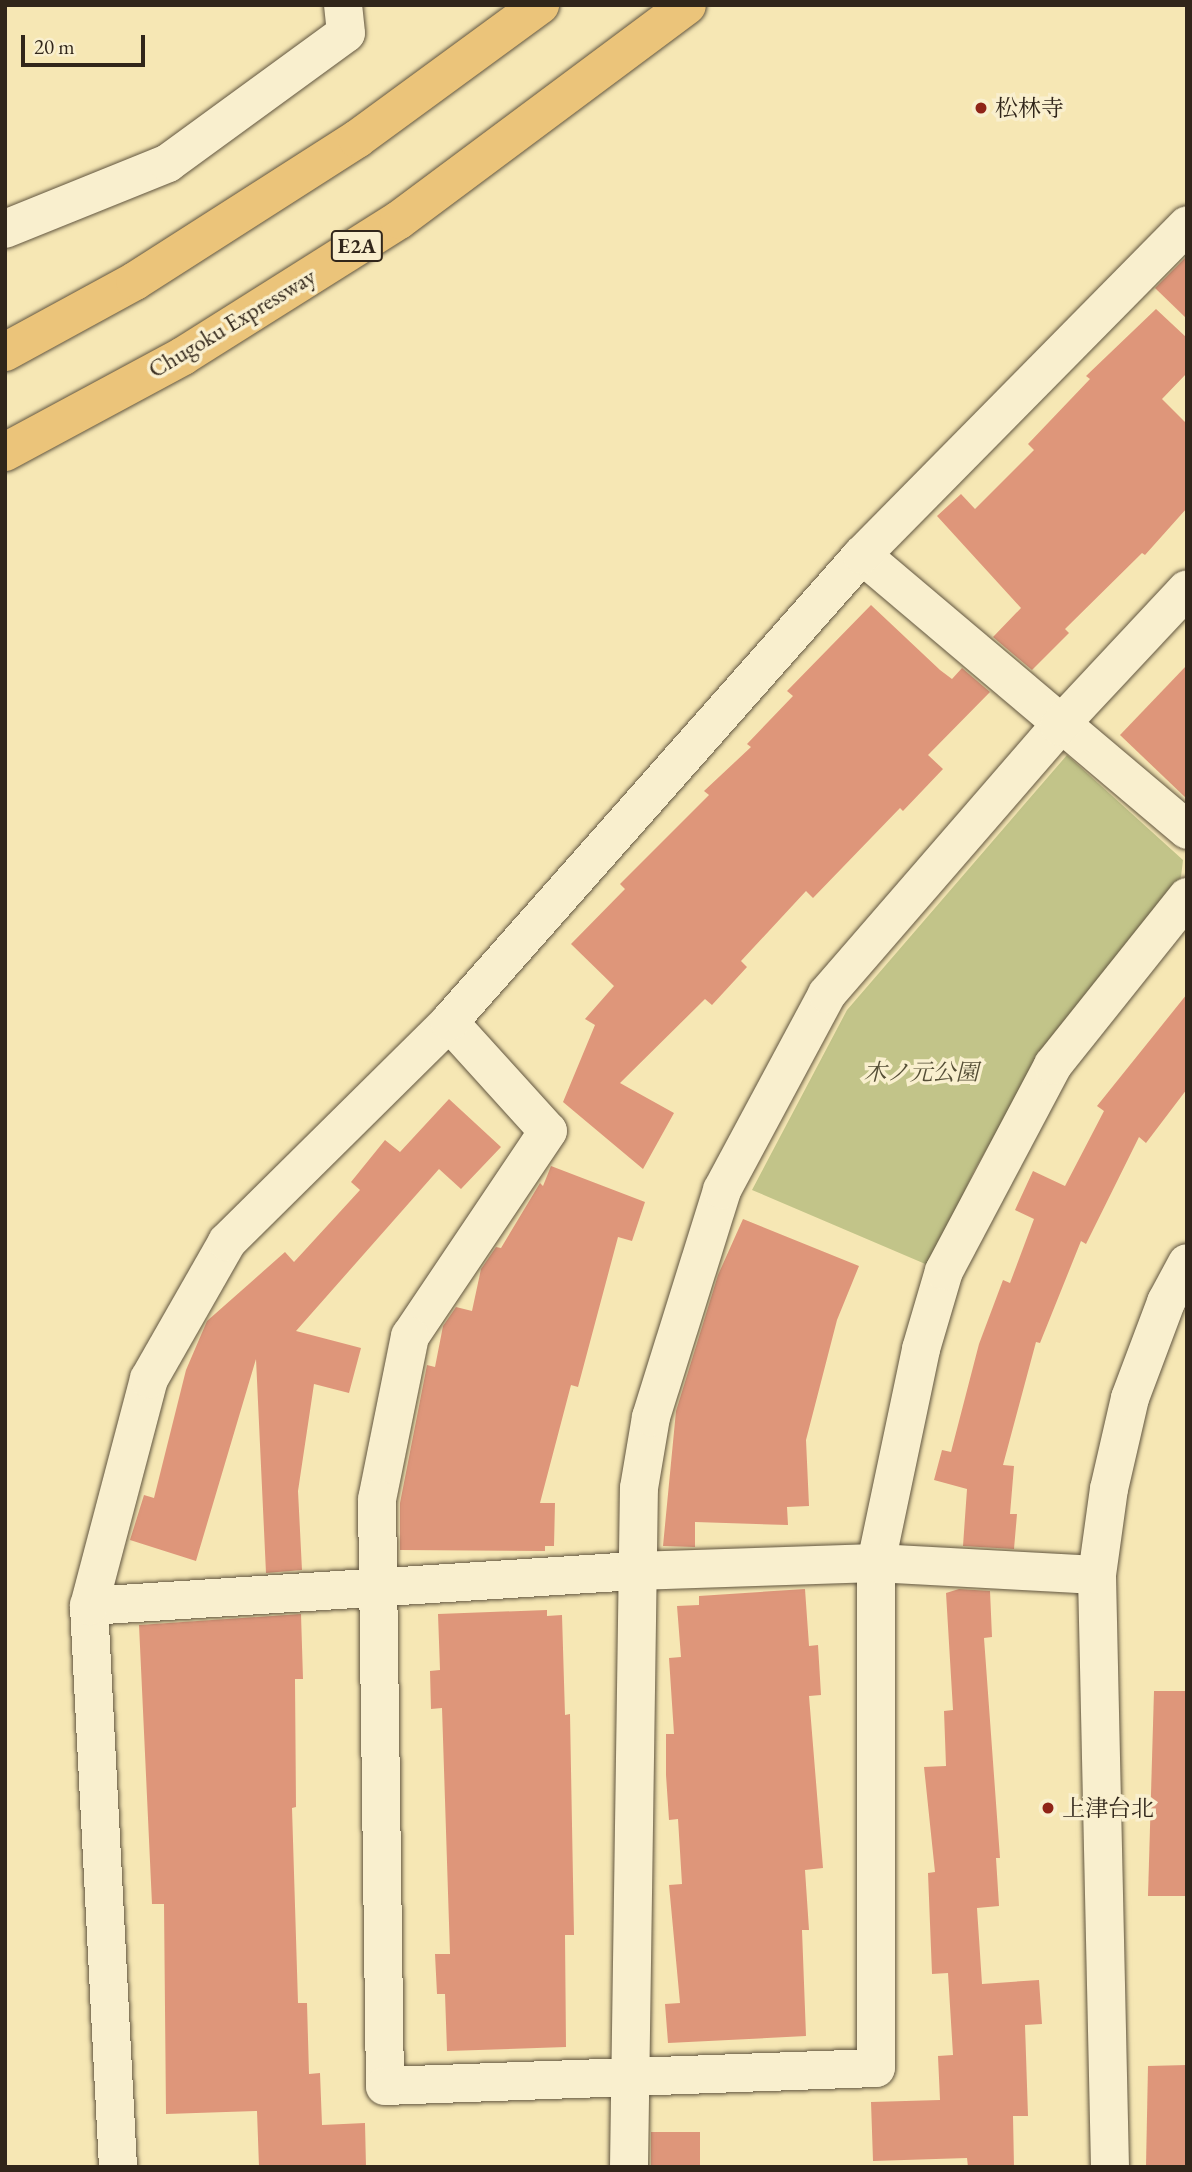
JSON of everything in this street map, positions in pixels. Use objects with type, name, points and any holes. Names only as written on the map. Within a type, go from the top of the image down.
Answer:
[{"type":"highway","points":[[5,352],[135,281],[357,139],[540,5]]},
{"type":"highway","name":"Chugoku Expressway","points":[[5,452],[183,356],[399,220],[687,5]]},
{"type":"street","points":[[5,229],[168,163],[346,33],[343,5]]},
{"type":"street","points":[[118,2167],[89,1606],[149,1379],[227,1242],[449,1022],[862,555],[1187,225]]},
{"type":"street","points":[[862,555],[1059,726],[1187,830]]},
{"type":"street","points":[[629,2167],[635,1572],[639,1488],[651,1417],[722,1190],[827,994],[1059,726],[1187,589]]},
{"type":"street","points":[[449,1022],[548,1131],[410,1336],[377,1499],[385,2086],[876,2068],[876,1563],[891,1476],[943,1271],[1053,1065],[1187,897]]},
{"type":"street","points":[[1110,2167],[1097,1575],[1109,1489],[1130,1398],[1166,1302],[1187,1263]]},
{"type":"street","points":[[89,1606],[635,1572],[876,1563],[1097,1575]]},
{"type":"green space","name":"木ノ元公園","points":[[1067,755],[1183,860],[1181,877],[1039,1058],[974,1171],[930,1266],[752,1190],[847,1010]]},
{"type":"building","points":[[1187,256],[1187,319],[1155,288]]},
{"type":"building","points":[[1156,309],[1187,338],[1187,373],[1162,399],[1187,424],[1187,508],[1145,555],[1142,553],[1065,629],[1069,633],[1032,670],[993,637],[1021,608],[937,516],[961,494],[975,509],[1034,450],[1028,444],[1090,379],[1086,376]]},
{"type":"building","points":[[871,605],[952,679],[962,668],[990,692],[928,755],[943,769],[903,811],[900,808],[813,898],[806,891],[741,961],[747,967],[712,1005],[705,999],[620,1083],[674,1113],[643,1169],[563,1102],[595,1025],[585,1019],[614,986],[571,944],[625,889],[620,884],[709,795],[704,791],[751,747],[747,744],[793,696],[787,691]]},
{"type":"building","points":[[1187,665],[1187,799],[1120,735]]},
{"type":"building","points":[[1187,994],[1187,1089],[1146,1143],[1139,1137],[1086,1244],[1081,1241],[1040,1343],[1036,1342],[1003,1465],[1014,1466],[1010,1514],[1017,1514],[1014,1549],[963,1546],[967,1489],[934,1480],[942,1450],[951,1452],[979,1344],[1003,1280],[1010,1283],[1034,1219],[1015,1210],[1033,1171],[1065,1186],[1104,1111],[1097,1106]]},
{"type":"building","points":[[449,1099],[501,1147],[461,1189],[439,1169],[296,1331],[361,1348],[349,1393],[314,1384],[298,1491],[302,1570],[266,1573],[256,1359],[196,1561],[130,1540],[144,1495],[154,1498],[186,1370],[207,1321],[285,1252],[294,1262],[360,1190],[351,1182],[385,1140],[400,1152]]},
{"type":"building","points":[[551,1166],[645,1202],[632,1241],[618,1237],[578,1387],[571,1385],[540,1503],[555,1503],[554,1546],[545,1546],[545,1551],[400,1550],[400,1503],[427,1365],[435,1367],[443,1326],[456,1307],[472,1311],[481,1269],[496,1247],[501,1248],[540,1183],[543,1186]]},
{"type":"building","points":[[743,1219],[859,1266],[837,1320],[806,1440],[809,1506],[787,1507],[788,1525],[695,1522],[695,1547],[663,1546],[676,1411],[718,1275]]},
{"type":"building","points":[[805,1589],[809,1646],[818,1645],[821,1695],[809,1696],[823,1868],[805,1870],[809,1930],[802,1930],[806,2036],[668,2043],[665,2004],[680,2003],[669,1885],[682,1884],[678,1819],[669,1820],[666,1775],[666,1734],[674,1734],[669,1658],[681,1657],[677,1606],[699,1605],[699,1596]]},
{"type":"building","points":[[959,1589],[990,1591],[992,1637],[984,1638],[1000,1858],[996,1858],[999,1906],[977,1908],[982,1984],[1039,1980],[1042,2024],[1025,2025],[1028,2116],[1013,2116],[1014,2167],[968,2167],[967,2158],[873,2161],[871,2102],[940,2100],[938,2056],[953,2055],[948,1973],[932,1974],[928,1873],[935,1872],[924,1767],[946,1766],[944,1711],[953,1710],[946,1593]]},
{"type":"building","points":[[547,1610],[547,1616],[562,1615],[565,1715],[570,1714],[574,1935],[565,1935],[566,2047],[447,2051],[445,1994],[437,1994],[435,1954],[450,1954],[442,1708],[431,1709],[430,1671],[440,1670],[438,1614]]},
{"type":"building","points":[[301,1614],[303,1679],[295,1679],[296,1807],[292,1808],[298,2003],[307,2003],[309,2074],[320,2073],[322,2125],[365,2123],[366,2167],[259,2167],[257,2111],[166,2114],[164,1904],[152,1904],[139,1625]]},
{"type":"building","points":[[1154,1691],[1187,1691],[1187,1896],[1148,1896]]},
{"type":"building","points":[[1187,2065],[1187,2165],[1146,2166],[1148,2066]]},
{"type":"building","points":[[651,2132],[700,2132],[700,2167],[651,2167]]},
{"type":"place","name":"松林寺","points":[[981,108]]},
{"type":"place","name":"上津台北","points":[[1048,1808]]}]
